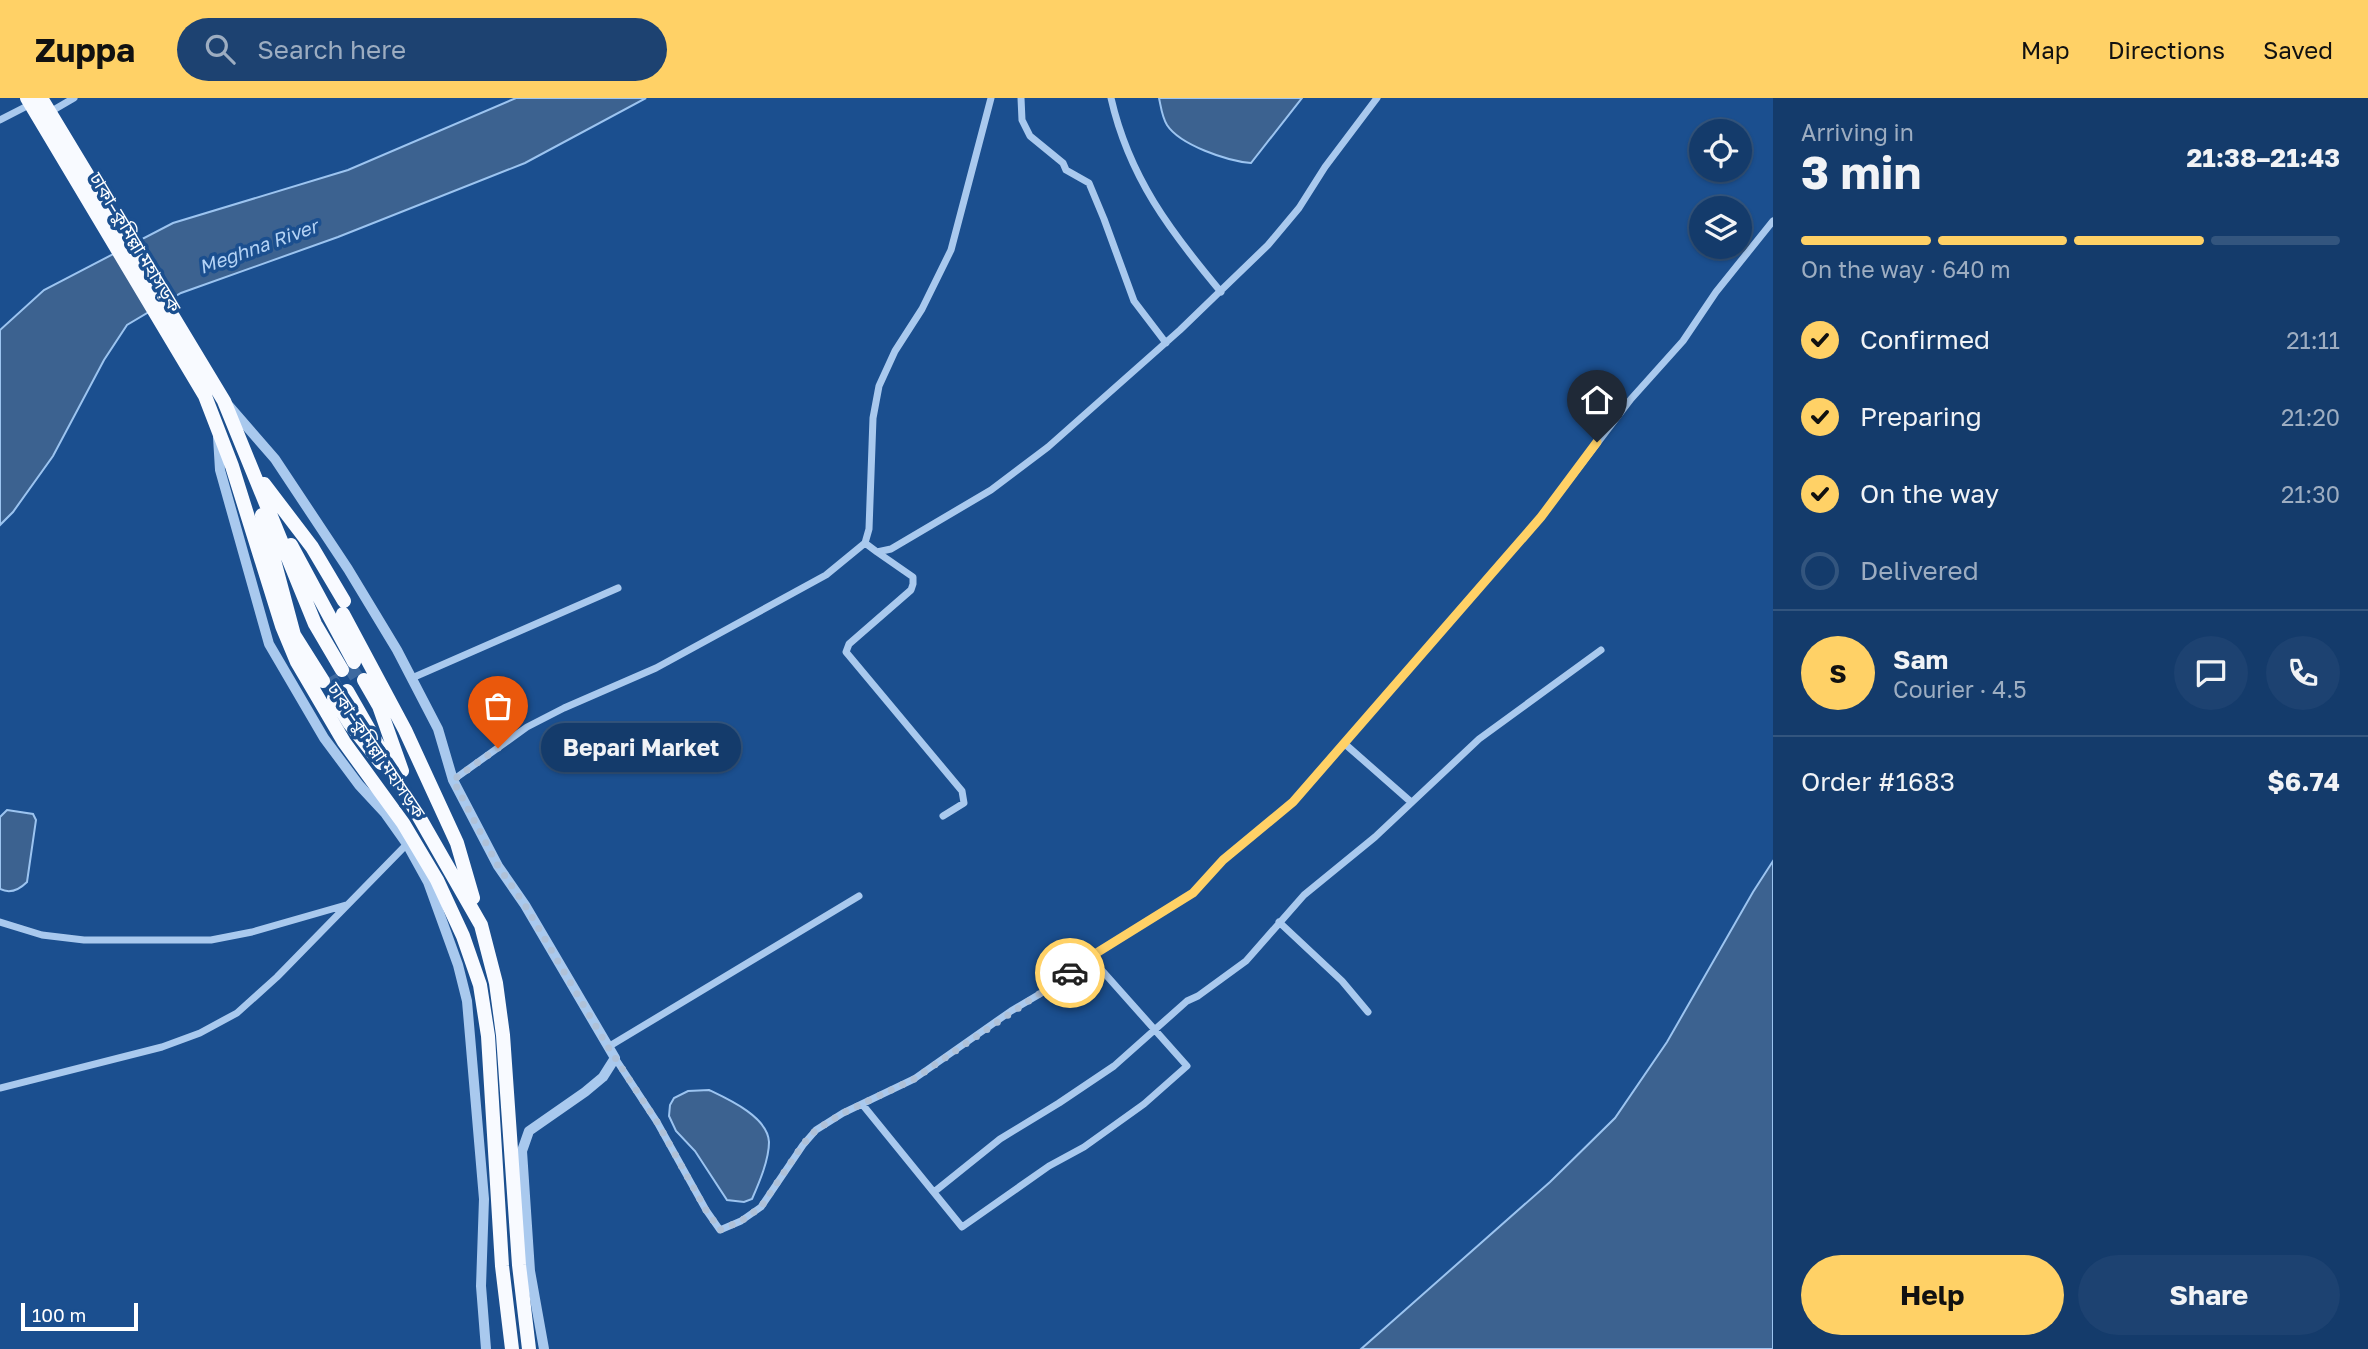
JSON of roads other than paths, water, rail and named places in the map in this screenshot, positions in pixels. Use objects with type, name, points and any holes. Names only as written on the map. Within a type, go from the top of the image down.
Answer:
[{"type":"highway","name":"ঢাকা–কুমিল্লা মহাসড়ক","points":[[33,100],[50,112],[93,196]]},
{"type":"highway","name":"ঢাকা–কুমিল্লা মহাসড়ক","points":[[33,100],[210,391],[217,424],[282,626],[297,662],[344,742],[403,823],[437,880],[463,936],[480,985],[488,1036],[502,1266],[512,1349]]},
{"type":"highway","name":"ঢাকা–কুমিল্লা মহাসড়ক","points":[[210,391],[225,401],[308,627],[342,669],[404,730],[457,843],[496,983],[503,1035],[519,1265],[530,1349]]},
{"type":"highway","name":"ঢাকা–কুমিল্লা মহাসড়ক","points":[[247,460],[284,513],[340,609],[342,669]]},
{"type":"highway","name":"ঢাকা–কুমিল্লা মহাসড়ক","points":[[247,460],[342,669]]},
{"type":"highway","name":"ঢাকা–কুমিল্লা মহাসড়ক","points":[[412,802],[379,706],[350,689],[412,802],[481,925]]},
{"type":"street","points":[[50,112],[74,98]]},
{"type":"street","points":[[453,780],[527,727],[656,668],[738,624],[826,575],[865,543],[869,529],[873,418],[879,386],[895,351],[922,309],[951,250],[991,98]]},
{"type":"street","points":[[1021,98],[1022,120],[1030,136],[1063,163],[1066,170],[1089,183],[1126,274],[1134,301],[1166,343]]},
{"type":"street","points":[[1111,98],[1144,190],[1175,237],[1221,292]]},
{"type":"street","points":[[877,552],[891,549],[991,490],[1048,447],[1166,343],[1268,245],[1299,208],[1325,167],[1377,98]]},
{"type":"street","points":[[0,120],[33,100]]},
{"type":"street","points":[[225,401],[281,468],[348,569],[412,678],[438,729],[453,780],[498,866],[525,905],[720,1230],[741,1221],[761,1207],[803,1144],[816,1130],[914,1079],[1010,1011],[1055,985],[1090,957],[1193,893],[1223,860],[1293,802],[1541,517],[1631,399],[1684,341],[1716,292],[1773,221]]},
{"type":"street","points":[[217,424],[220,471],[269,645],[324,738],[407,844],[428,882],[458,965],[467,1001],[484,1199],[481,1286],[486,1349]]},
{"type":"street","points":[[865,543],[909,574],[913,584],[911,590],[849,644],[846,653],[962,791],[964,803],[943,816]]},
{"type":"street","points":[[412,678],[618,588]]},
{"type":"street","points":[[934,1192],[1000,1139],[1114,1066],[1187,1000],[1198,996],[1245,961],[1304,895],[1365,846],[1479,739],[1601,650]]},
{"type":"street","points":[[1345,744],[1411,802]]},
{"type":"street","points":[[0,1088],[162,1047],[200,1033],[237,1013],[277,977],[407,844]]},
{"type":"street","points":[[608,1047],[859,896]]},
{"type":"street","points":[[0,922],[42,935],[84,940],[211,940],[252,932],[346,905]]},
{"type":"street","points":[[1279,922],[1342,981],[1368,1012]]},
{"type":"street","points":[[862,1104],[962,1227],[1049,1166],[1084,1147],[1144,1104],[1187,1066],[1090,957]]},
{"type":"street","points":[[544,1349],[530,1271],[522,1151],[529,1130],[603,1077],[615,1058]]},
{"type":"water","name":"Meghna River","points":[[516,98],[646,98],[525,163],[338,237],[181,293],[127,325],[104,360],[53,456],[13,512],[0,525],[0,330],[44,290],[173,223],[348,170]]},
{"type":"water","points":[[1159,98],[1302,98],[1251,163],[1217,155],[1182,139],[1167,125]]},
{"type":"water","points":[[7,810],[33,814],[36,820],[27,882],[11,891],[0,889],[0,817]]},
{"type":"water","points":[[1773,861],[1773,1349],[1361,1349],[1550,1182],[1615,1118],[1667,1042]]},
{"type":"water","points":[[709,1090],[746,1110],[767,1133],[769,1149],[763,1171],[752,1199],[744,1202],[727,1200],[695,1151],[676,1131],[669,1116],[674,1098],[688,1091]]},
{"type":"tunnel","points":[[349,665],[360,683]]},
{"type":"tunnel","points":[[330,677],[340,695]]},
{"type":"place","name":"Bepari Market","points":[[498,748]]}]
